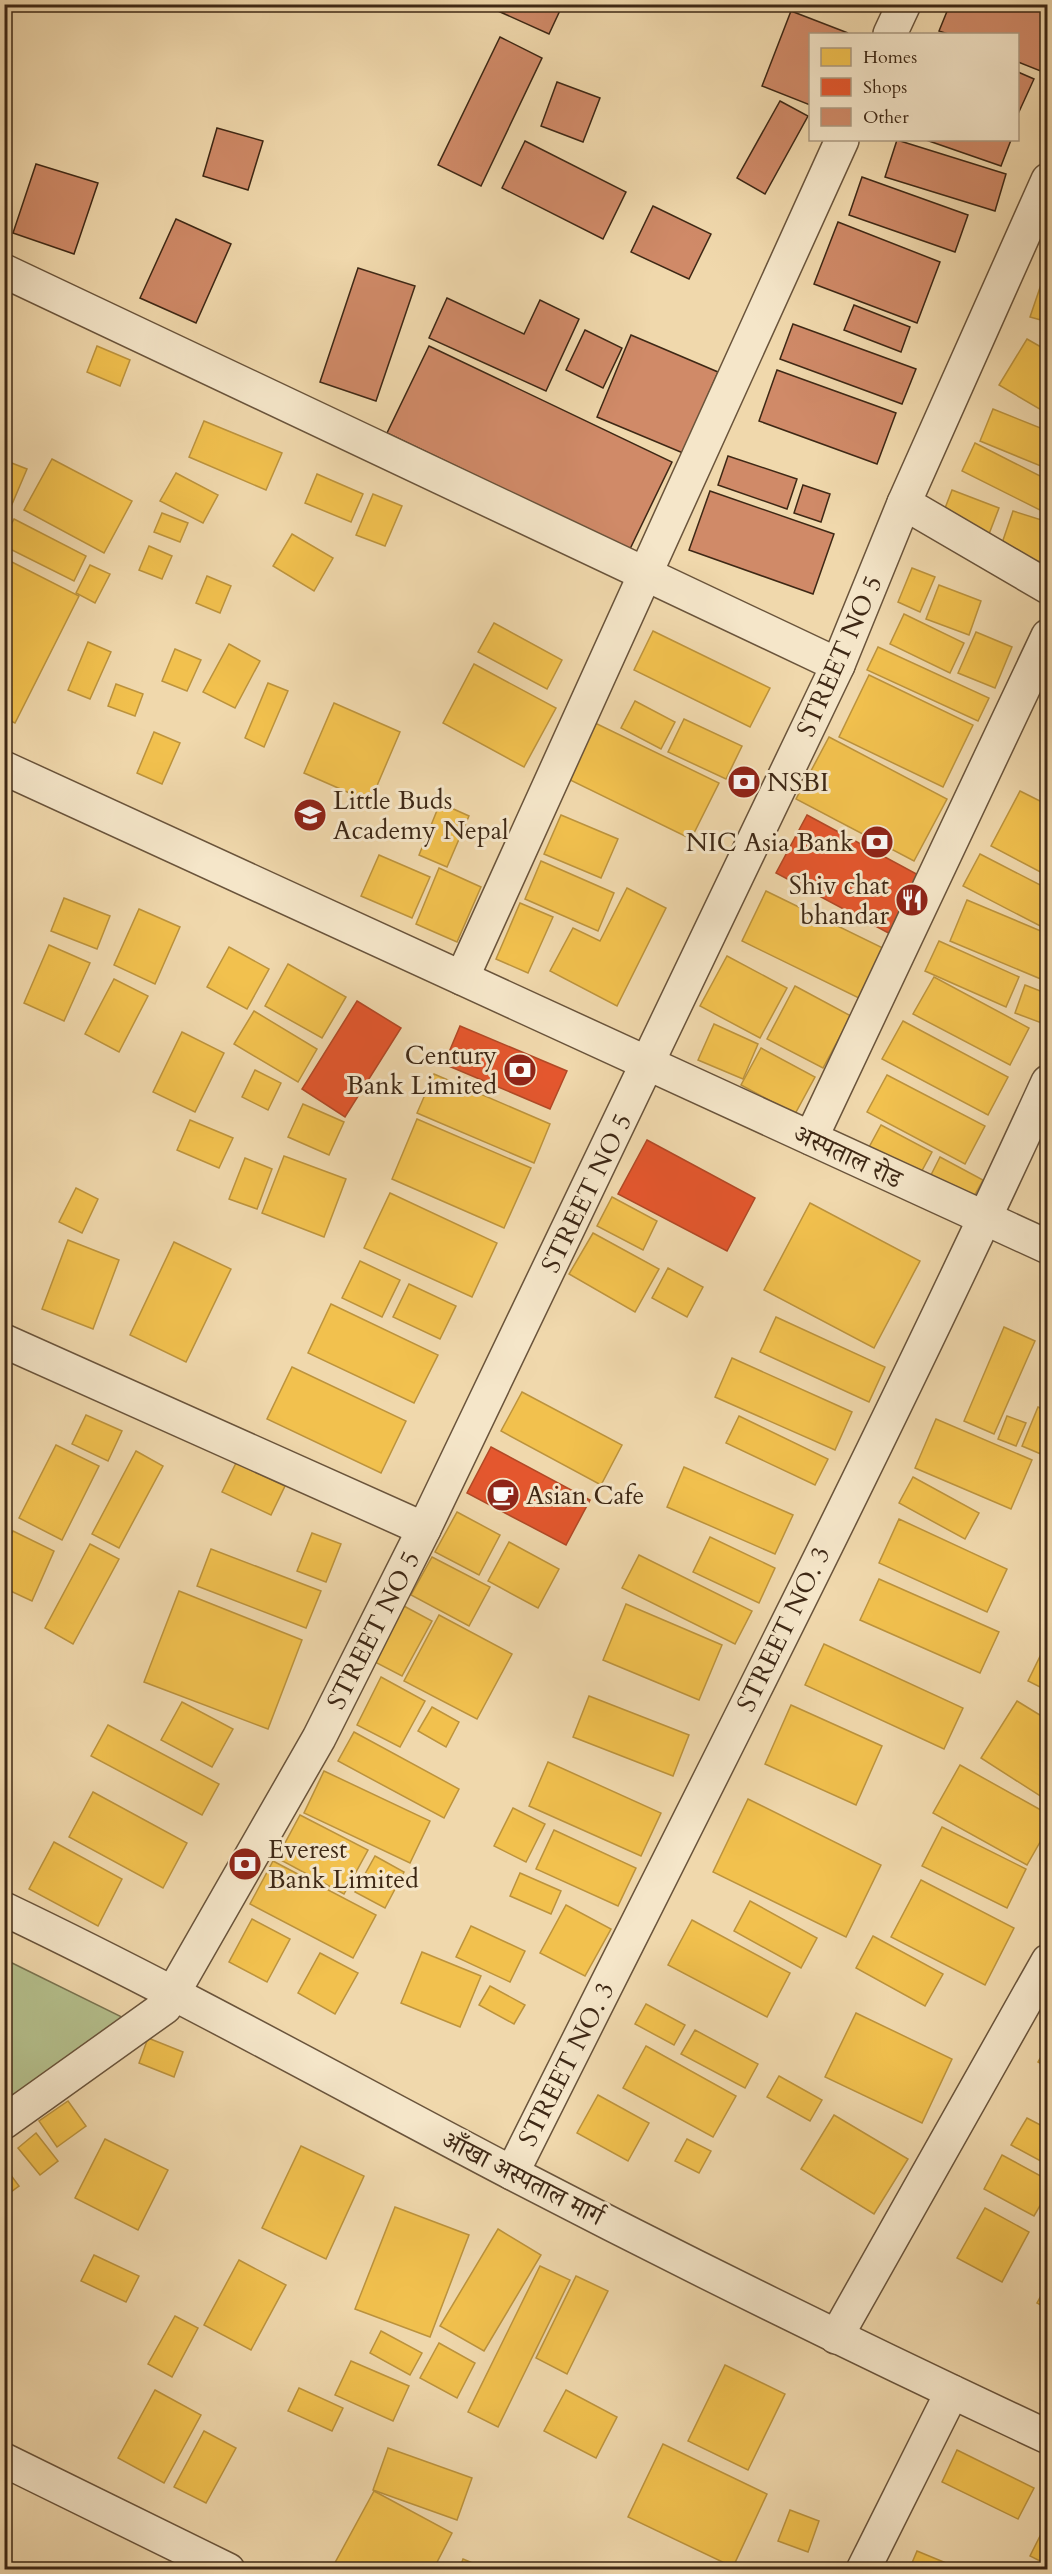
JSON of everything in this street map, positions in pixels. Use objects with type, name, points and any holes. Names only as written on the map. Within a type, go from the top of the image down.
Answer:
[{"type":"street","points":[[890,33],[904,4]]},
{"type":"street","points":[[462,978],[842,141]]},
{"type":"street","name":"STREET NO 5","points":[[4,2122],[165,2007],[319,1738],[424,1529],[838,664],[904,503],[1047,180]]},
{"type":"street","points":[[4,271],[838,664]]},
{"type":"street","points":[[904,503],[1047,587]]},
{"type":"street","points":[[811,1138],[1047,636]]},
{"type":"street","name":"अस्पताल रोड","points":[[4,768],[1047,1247]]},
{"type":"street","name":"STREET NO. 3","points":[[512,2173],[740,1718],[985,1220],[1047,1082]]},
{"type":"street","points":[[4,1341],[424,1529]]},
{"type":"street","name":"आँखा अस्पताल मार्ग","points":[[4,1909],[103,1956],[512,2173],[836,2337],[1047,2437]]},
{"type":"street","points":[[836,2337],[1047,1961]]},
{"type":"street","points":[[862,2570],[952,2392]]},
{"type":"street","points":[[4,2460],[228,2570]]},
{"type":"green space","points":[[4,1959],[130,2021],[4,2110]]},
{"type":"building: Homes","points":[[1048,264],[1048,322],[1030,317]]},
{"type":"building: Homes","points":[[1027,339],[1048,351],[1048,414],[999,385]]},
{"type":"building: Homes","points":[[97,346],[130,360],[120,386],[87,372]]},
{"type":"building: Homes","points":[[993,409],[1048,431],[1048,469],[980,441]]},
{"type":"building: Homes","points":[[204,421],[282,453],[266,490],[189,457]]},
{"type":"building: Homes","points":[[975,443],[1048,480],[1048,514],[962,471]]},
{"type":"building: Homes","points":[[52,459],[132,501],[104,553],[24,510]]},
{"type":"building: Homes","points":[[4,460],[27,469],[7,516],[4,515]]},
{"type":"building: Homes","points":[[176,473],[218,495],[203,523],[160,501]]},
{"type":"building: Homes","points":[[317,474],[363,494],[351,522],[305,503]]},
{"type":"building: Homes","points":[[952,490],[999,508],[989,534],[942,516]]},
{"type":"building: Homes","points":[[373,494],[402,506],[385,546],[356,535]]},
{"type":"building: Homes","points":[[1013,511],[1048,522],[1047,564],[1000,549]]},
{"type":"building: Homes","points":[[162,513],[188,523],[180,542],[154,532]]},
{"type":"building: Homes","points":[[14,519],[86,556],[74,581],[4,546],[4,539]]},
{"type":"building: Homes","points":[[292,534],[333,558],[314,591],[273,566]]},
{"type":"building: Homes","points":[[149,546],[172,556],[162,579],[139,570]]},
{"type":"building: Homes","points":[[4,558],[79,596],[15,723],[4,718]]},
{"type":"building: Homes","points":[[90,565],[110,574],[95,603],[76,593]]},
{"type":"building: Homes","points":[[912,568],[935,577],[920,612],[898,602]]},
{"type":"building: Homes","points":[[207,576],[231,586],[220,613],[196,603]]},
{"type":"building: Homes","points":[[939,585],[981,601],[969,635],[926,619]]},
{"type":"building: Homes","points":[[904,614],[964,643],[950,673],[890,644]]},
{"type":"building: Homes","points":[[494,623],[562,660],[547,689],[478,652]]},
{"type":"building: Homes","points":[[653,631],[770,688],[750,727],[634,670]]},
{"type":"building: Homes","points":[[976,632],[1012,647],[995,688],[958,673]]},
{"type":"building: Homes","points":[[88,642],[111,652],[90,699],[68,690]]},
{"type":"building: Homes","points":[[229,644],[260,661],[235,708],[203,692]]},
{"type":"building: Homes","points":[[878,647],[989,698],[978,721],[867,670]]},
{"type":"building: Homes","points":[[175,649],[201,660],[187,691],[162,681]]},
{"type":"building: Homes","points":[[474,664],[556,708],[524,767],[443,723]]},
{"type":"building: Homes","points":[[869,675],[973,725],[943,787],[839,737]]},
{"type":"building: Homes","points":[[268,683],[288,691],[264,747],[245,738]]},
{"type":"building: Homes","points":[[116,684],[143,694],[135,716],[108,706]]},
{"type":"building: Homes","points":[[635,701],[675,722],[661,749],[621,728]]},
{"type":"building: Homes","points":[[334,703],[400,732],[370,802],[304,773]]},
{"type":"building: Homes","points":[[684,719],[742,746],[726,779],[668,752]]},
{"type":"building: Homes","points":[[593,722],[719,783],[691,839],[566,778]]},
{"type":"building: Homes","points":[[154,732],[180,743],[162,784],[137,773]]},
{"type":"building: Homes","points":[[829,737],[947,799],[914,861],[796,799]]},
{"type":"building: Homes","points":[[1020,791],[1048,805],[1048,876],[991,846]]},
{"type":"building: Homes","points":[[440,803],[469,816],[447,867],[419,855]]},
{"type":"building: Homes","points":[[561,815],[618,839],[601,878],[544,854]]},
{"type":"building: Homes","points":[[980,854],[1048,889],[1048,930],[963,886]]},
{"type":"building: Homes","points":[[379,855],[430,877],[412,918],[361,896]]},
{"type":"building: Homes","points":[[541,861],[614,893],[598,931],[525,899]]},
{"type":"building: Homes","points":[[439,868],[481,887],[457,942],[416,924]]},
{"type":"building: Homes","points":[[627,888],[666,908],[617,1006],[550,971],[573,928],[600,941]]},
{"type":"building: Homes","points":[[766,891],[889,951],[865,1001],[742,941]]},
{"type":"building: Homes","points":[[64,898],[110,916],[97,949],[51,931]]},
{"type":"building: Homes","points":[[967,900],[1048,934],[1048,982],[950,941]]},
{"type":"building: Homes","points":[[520,903],[553,917],[528,973],[496,959]]},
{"type":"building: Homes","points":[[139,909],[180,927],[155,984],[114,965]]},
{"type":"building: Homes","points":[[939,941],[1019,977],[1006,1007],[925,971]]},
{"type":"building: Homes","points":[[49,945],[90,963],[64,1021],[24,1003]]},
{"type":"building: Homes","points":[[229,947],[269,969],[247,1009],[207,987]]},
{"type":"building: Homes","points":[[727,956],[787,988],[760,1038],[700,1006]]},
{"type":"building: Homes","points":[[288,964],[346,997],[322,1038],[265,1006]]},
{"type":"building: Homes","points":[[934,977],[1029,1028],[1010,1065],[913,1014]]},
{"type":"building: Homes","points":[[114,979],[148,996],[119,1052],[85,1034]]},
{"type":"building: Homes","points":[[1025,985],[1048,994],[1047,1025],[1015,1013]]},
{"type":"building: Homes","points":[[795,986],[851,1016],[823,1068],[767,1039]]},
{"type":"building: Homes","points":[[254,1011],[317,1049],[298,1082],[234,1044]]},
{"type":"building: Homes","points":[[903,1021],[1008,1077],[988,1115],[882,1059]]},
{"type":"building: Homes","points":[[714,1024],[758,1044],[743,1079],[698,1060]]},
{"type":"building: Homes","points":[[182,1032],[224,1053],[195,1112],[153,1092]]},
{"type":"building: Homes","points":[[761,1048],[815,1077],[795,1114],[741,1085]]},
{"type":"building: Homes","points":[[255,1070],[281,1083],[268,1110],[242,1097]]},
{"type":"building: Homes","points":[[434,1074],[550,1124],[534,1163],[417,1113]]},
{"type":"building: Homes","points":[[887,1075],[985,1126],[965,1164],[867,1112]]},
{"type":"building: Homes","points":[[303,1104],[344,1122],[329,1155],[288,1137]]},
{"type":"building: Homes","points":[[417,1119],[531,1168],[504,1228],[392,1179]]},
{"type":"building: Homes","points":[[190,1120],[233,1138],[219,1168],[177,1150]]},
{"type":"building: Homes","points":[[881,1125],[932,1152],[918,1178],[867,1151]]},
{"type":"building: Homes","points":[[284,1156],[346,1179],[324,1237],[262,1213]]},
{"type":"building: Homes","points":[[940,1157],[983,1180],[968,1207],[926,1185]]},
{"type":"building: Homes","points":[[245,1158],[272,1169],[257,1209],[229,1199]]},
{"type":"building: Homes","points":[[76,1188],[98,1199],[82,1233],[59,1222]]},
{"type":"building: Homes","points":[[390,1193],[497,1243],[472,1297],[364,1248]]},
{"type":"building: Homes","points":[[612,1197],[657,1221],[643,1250],[597,1226]]},
{"type":"building: Homes","points":[[810,1203],[920,1261],[874,1348],[764,1290]]},
{"type":"building: Homes","points":[[593,1233],[659,1269],[635,1312],[569,1274]]},
{"type":"building: Homes","points":[[68,1240],[119,1260],[93,1329],[42,1309]]},
{"type":"building: Homes","points":[[174,1242],[231,1269],[186,1362],[130,1335]]},
{"type":"building: Homes","points":[[360,1261],[400,1280],[382,1317],[342,1298]]},
{"type":"building: Homes","points":[[668,1268],[703,1287],[687,1317],[652,1298]]},
{"type":"building: Homes","points":[[409,1284],[456,1306],[440,1339],[393,1317]]},
{"type":"building: Homes","points":[[331,1304],[438,1355],[414,1403],[308,1353]]},
{"type":"building: Homes","points":[[776,1317],[885,1367],[869,1402],[760,1352]]},
{"type":"building: Homes","points":[[1004,1327],[1035,1341],[994,1434],[964,1421]]},
{"type":"building: Homes","points":[[732,1358],[852,1412],[835,1450],[715,1397]]},
{"type":"building: Homes","points":[[292,1367],[406,1421],[381,1473],[267,1419]]},
{"type":"building: Homes","points":[[522,1392],[622,1445],[601,1485],[501,1431]]},
{"type":"building: Homes","points":[[1038,1407],[1048,1411],[1048,1457],[1022,1446]]},
{"type":"building: Homes","points":[[86,1415],[122,1431],[108,1461],[72,1444]]},
{"type":"building: Homes","points":[[739,1416],[828,1459],[815,1485],[726,1443]]},
{"type":"building: Homes","points":[[1007,1416],[1026,1423],[1016,1446],[998,1439]]},
{"type":"building: Homes","points":[[936,1419],[1032,1460],[1011,1509],[915,1468]]},
{"type":"building: Homes","points":[[56,1445],[99,1466],[62,1540],[19,1518]]},
{"type":"building: Homes","points":[[136,1451],[163,1466],[119,1548],[92,1534]]},
{"type":"building: Homes","points":[[236,1463],[285,1486],[271,1515],[222,1492]]},
{"type":"building: Homes","points":[[684,1467],[793,1515],[775,1554],[667,1507]]},
{"type":"building: Homes","points":[[913,1477],[979,1513],[965,1539],[899,1503]]},
{"type":"building: Homes","points":[[457,1512],[500,1535],[479,1575],[435,1552]]},
{"type":"building: Homes","points":[[899,1519],[1007,1569],[987,1612],[879,1563]]},
{"type":"building: Homes","points":[[13,1531],[54,1551],[32,1601],[4,1588],[4,1550]]},
{"type":"building: Homes","points":[[312,1533],[341,1544],[326,1582],[297,1571]]},
{"type":"building: Homes","points":[[710,1537],[775,1568],[759,1603],[693,1572]]},
{"type":"building: Homes","points":[[509,1542],[559,1569],[538,1608],[488,1581]]},
{"type":"building: Homes","points":[[90,1544],[119,1559],[73,1644],[45,1628]]},
{"type":"building: Homes","points":[[211,1549],[321,1591],[306,1628],[197,1586]]},
{"type":"building: Homes","points":[[639,1555],[752,1611],[735,1644],[622,1588]]},
{"type":"building: Homes","points":[[432,1557],[490,1587],[469,1626],[411,1595]]},
{"type":"building: Homes","points":[[879,1579],[999,1632],[980,1673],[860,1620]]},
{"type":"building: Homes","points":[[179,1591],[302,1640],[268,1729],[144,1682]]},
{"type":"building: Homes","points":[[626,1604],[722,1645],[699,1700],[603,1660]]},
{"type":"building: Homes","points":[[402,1605],[432,1621],[402,1676],[373,1661]]},
{"type":"building: Homes","points":[[439,1615],[512,1654],[477,1719],[404,1681]]},
{"type":"building: Homes","points":[[1048,1643],[1048,1691],[1028,1681]]},
{"type":"building: Homes","points":[[824,1644],[963,1708],[944,1749],[805,1685]]},
{"type":"building: Homes","points":[[381,1677],[425,1701],[400,1747],[357,1725]]},
{"type":"building: Homes","points":[[589,1696],[689,1735],[673,1776],[573,1737]]},
{"type":"building: Homes","points":[[1017,1701],[1048,1720],[1048,1801],[981,1758]]},
{"type":"building: Homes","points":[[182,1702],[233,1729],[212,1767],[161,1740]]},
{"type":"building: Homes","points":[[791,1705],[882,1746],[856,1805],[765,1764]]},
{"type":"building: Homes","points":[[432,1707],[459,1722],[446,1747],[418,1731]]},
{"type":"building: Homes","points":[[108,1725],[219,1784],[202,1815],[91,1756]]},
{"type":"building: Homes","points":[[354,1732],[459,1789],[444,1818],[338,1761]]},
{"type":"building: Homes","points":[[548,1762],[661,1813],[641,1856],[529,1806]]},
{"type":"building: Homes","points":[[960,1765],[1048,1814],[1048,1828],[1027,1865],[933,1813]]},
{"type":"building: Homes","points":[[324,1771],[430,1821],[410,1863],[304,1813]]},
{"type":"building: Homes","points":[[93,1792],[187,1843],[163,1888],[69,1837]]},
{"type":"building: Homes","points":[[748,1799],[881,1865],[846,1937],[713,1872]]},
{"type":"building: Homes","points":[[513,1808],[545,1824],[526,1862],[494,1846]]},
{"type":"building: Homes","points":[[300,1815],[368,1850],[344,1894],[277,1858]]},
{"type":"building: Homes","points":[[942,1827],[1026,1869],[1007,1908],[922,1866]]},
{"type":"building: Homes","points":[[554,1830],[636,1868],[618,1906],[536,1869]]},
{"type":"building: Homes","points":[[54,1842],[122,1879],[98,1926],[29,1889]]},
{"type":"building: Homes","points":[[375,1856],[404,1872],[385,1908],[355,1892]]},
{"type":"building: Homes","points":[[273,1861],[376,1915],[353,1958],[250,1904]]},
{"type":"building: Homes","points":[[520,1873],[561,1891],[551,1914],[510,1896]]},
{"type":"building: Homes","points":[[921,1880],[1014,1928],[985,1985],[891,1937]]},
{"type":"building: Homes","points":[[750,1901],[817,1938],[801,1968],[734,1931]]},
{"type":"building: Homes","points":[[566,1905],[611,1929],[585,1976],[540,1953]]},
{"type":"building: Homes","points":[[252,1919],[290,1939],[267,1982],[229,1962]]},
{"type":"building: Homes","points":[[692,1920],[790,1973],[767,2017],[668,1965]]},
{"type":"building: Homes","points":[[471,1926],[525,1951],[510,1982],[456,1957]]},
{"type":"building: Homes","points":[[873,1936],[943,1974],[925,2006],[856,1968]]},
{"type":"building: Homes","points":[[422,1952],[481,1976],[460,2027],[401,2003]]},
{"type":"building: Homes","points":[[320,1953],[358,1973],[335,2014],[298,1993]]},
{"type":"building: Homes","points":[[490,1986],[525,2005],[514,2024],[479,2005]]},
{"type":"building: Homes","points":[[646,2004],[685,2025],[674,2045],[635,2024]]},
{"type":"building: Homes","points":[[856,2013],[952,2059],[922,2123],[825,2077]]},
{"type":"building: Homes","points":[[695,2030],[758,2064],[745,2088],[681,2054]]},
{"type":"building: Homes","points":[[148,2038],[183,2052],[174,2077],[139,2063]]},
{"type":"building: Homes","points":[[1048,2045],[1048,2068],[1038,2062]]},
{"type":"building: Homes","points":[[646,2046],[736,2096],[713,2137],[623,2088]]},
{"type":"building: Homes","points":[[779,2076],[822,2100],[810,2121],[767,2097]]},
{"type":"building: Homes","points":[[598,2095],[649,2123],[628,2161],[577,2133]]},
{"type":"building: Homes","points":[[68,2101],[86,2126],[57,2147],[39,2121]]},
{"type":"building: Homes","points":[[834,2115],[908,2159],[874,2214],[801,2169]]},
{"type":"building: Homes","points":[[1027,2118],[1048,2129],[1048,2165],[1011,2145]]},
{"type":"building: Homes","points":[[36,2133],[58,2161],[40,2175],[18,2148]]},
{"type":"building: Homes","points":[[105,2139],[168,2170],[138,2230],[75,2198]]},
{"type":"building: Homes","points":[[687,2139],[711,2151],[699,2173],[675,2161]]},
{"type":"building: Homes","points":[[301,2146],[364,2176],[326,2259],[262,2228]]},
{"type":"building: Homes","points":[[1002,2155],[1048,2180],[1048,2192],[1034,2216],[984,2189]]},
{"type":"building: Homes","points":[[4,2166],[19,2186],[4,2197]]},
{"type":"building: Homes","points":[[395,2207],[469,2235],[430,2337],[355,2309]]},
{"type":"building: Homes","points":[[985,2208],[1029,2232],[1002,2282],[957,2258]]},
{"type":"building: Homes","points":[[498,2229],[541,2255],[484,2351],[440,2326]]},
{"type":"building: Homes","points":[[94,2255],[139,2276],[126,2302],[81,2281]]},
{"type":"building: Homes","points":[[239,2260],[286,2285],[251,2350],[204,2325]]},
{"type":"building: Homes","points":[[540,2266],[570,2280],[498,2427],[468,2412]]},
{"type":"building: Homes","points":[[576,2276],[608,2291],[567,2374],[536,2358]]},
{"type":"building: Homes","points":[[1048,2283],[1048,2309],[1037,2303]]},
{"type":"building: Homes","points":[[175,2316],[198,2328],[172,2377],[148,2364]]},
{"type":"building: Homes","points":[[381,2331],[422,2353],[410,2375],[370,2353]]},
{"type":"building: Homes","points":[[439,2343],[475,2363],[457,2398],[420,2378]]},
{"type":"building: Homes","points":[[351,2361],[409,2386],[393,2421],[335,2395]]},
{"type":"building: Homes","points":[[725,2365],[785,2394],[748,2470],[688,2441]]},
{"type":"building: Homes","points":[[299,2388],[343,2408],[332,2431],[288,2411]]},
{"type":"building: Homes","points":[[155,2390],[201,2415],[164,2483],[118,2458]]},
{"type":"building: Homes","points":[[566,2390],[617,2417],[596,2458],[544,2431]]},
{"type":"building: Homes","points":[[204,2431],[236,2448],[206,2503],[174,2487]]},
{"type":"building: Homes","points":[[663,2444],[767,2494],[733,2567],[628,2517]]},
{"type":"building: Homes","points":[[388,2448],[472,2478],[457,2520],[373,2490]]},
{"type":"building: Homes","points":[[957,2450],[1034,2488],[1018,2519],[942,2482]]},
{"type":"building: Homes","points":[[374,2491],[452,2533],[433,2570],[331,2570]]},
{"type":"building: Homes","points":[[790,2510],[819,2521],[808,2552],[778,2541]]},
{"type":"building: Homes","points":[[1048,2520],[1048,2565],[1030,2556]]},
{"type":"building: Homes","points":[[917,2551],[963,2570],[909,2570]]},
{"type":"building: Homes","points":[[463,2559],[489,2570],[459,2570]]},
{"type":"building: Shops","points":[[807,815],[924,878],[894,936],[776,873]]},
{"type":"building: Shops","points":[[357,1001],[401,1028],[345,1117],[302,1089]]},
{"type":"building: Shops","points":[[460,1026],[567,1071],[550,1109],[444,1064]]},
{"type":"building: Shops","points":[[647,1140],[755,1198],[727,1251],[618,1194]]},
{"type":"building: Shops","points":[[491,1447],[590,1500],[566,1545],[467,1493]]},
{"type":"building: Other","points":[[501,4],[563,4],[549,34],[498,11]]},
{"type":"building: Other","points":[[950,4],[1025,4],[1048,14],[1048,74],[1019,62],[1019,33],[945,33],[939,31]]},
{"type":"building: Other","points":[[791,11],[848,33],[809,33],[809,105],[762,86]]},
{"type":"building: Other","points":[[500,37],[542,58],[481,186],[438,165]]},
{"type":"building: Other","points":[[1019,72],[1034,79],[1019,112]]},
{"type":"building: Other","points":[[557,82],[600,98],[583,142],[541,126]]},
{"type":"building: Other","points":[[780,101],[808,116],[765,194],[737,178]]},
{"type":"building: Other","points":[[217,128],[263,141],[248,190],[203,176]]},
{"type":"building: Other","points":[[525,141],[626,192],[603,239],[502,188]]},
{"type":"building: Other","points":[[897,141],[1006,174],[995,211],[885,177]]},
{"type":"building: Other","points":[[929,141],[1011,141],[1001,166]]},
{"type":"building: Other","points":[[36,164],[98,183],[74,254],[13,233]]},
{"type":"building: Other","points":[[862,177],[968,215],[955,252],[849,215]]},
{"type":"building: Other","points":[[653,206],[711,234],[689,279],[631,252]]},
{"type":"building: Other","points":[[176,219],[231,244],[196,323],[140,298]]},
{"type":"building: Other","points":[[838,222],[940,262],[917,323],[814,284]]},
{"type":"building: Other","points":[[358,268],[415,286],[376,401],[320,382]]},
{"type":"building: Other","points":[[447,298],[524,334],[540,300],[579,319],[546,391],[429,338]]},
{"type":"building: Other","points":[[854,305],[910,327],[901,352],[844,330]]},
{"type":"building: Other","points":[[793,324],[916,369],[902,404],[780,359]]},
{"type":"building: Other","points":[[585,330],[622,348],[603,388],[566,370]]},
{"type":"building: Other","points":[[631,335],[718,372],[683,453],[597,417]]},
{"type":"building: Other","points":[[429,346],[672,462],[630,549],[387,433]]},
{"type":"building: Other","points":[[777,370],[896,413],[877,464],[759,421]]},
{"type":"building: Other","points":[[728,456],[797,479],[787,509],[718,485]]},
{"type":"building: Other","points":[[803,485],[830,494],[821,522],[794,513]]},
{"type":"building: Other","points":[[710,491],[834,534],[813,594],[689,550]]},
{"type":"place","name":"NSBI","points":[[744,782]]},
{"type":"place","name":"Little Buds Academy Nepal","points":[[310,815]]},
{"type":"place","name":"NIC Asia Bank","points":[[877,842]]},
{"type":"place","name":"Shiv chat bhandar","points":[[912,900]]},
{"type":"place","name":"Century Bank Limited","points":[[520,1070]]},
{"type":"place","name":"Asian Cafe","points":[[503,1495]]},
{"type":"place","name":"Everest Bank Limited","points":[[245,1864]]}]
